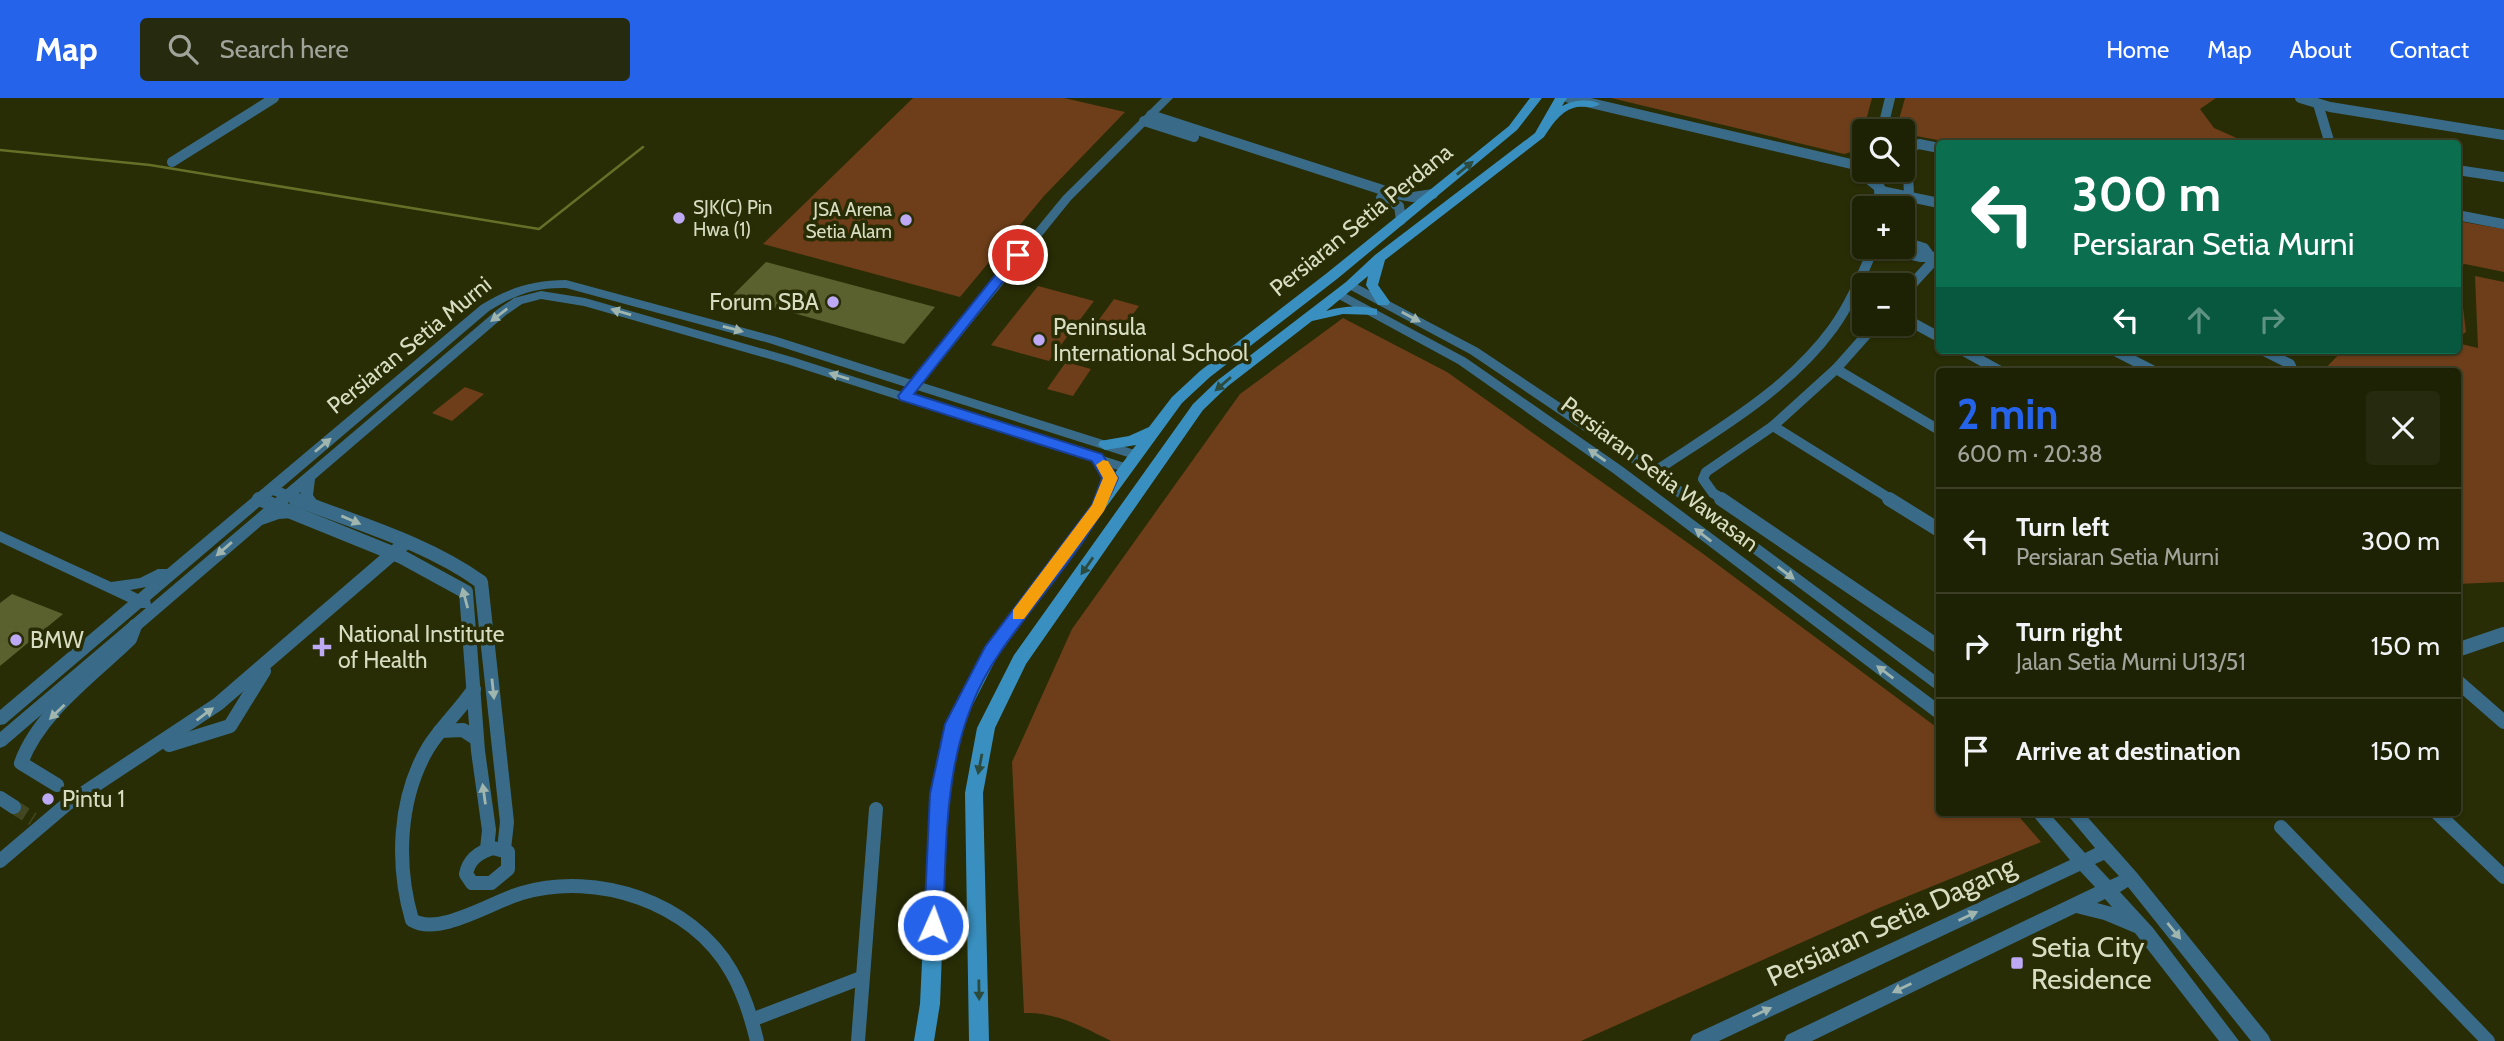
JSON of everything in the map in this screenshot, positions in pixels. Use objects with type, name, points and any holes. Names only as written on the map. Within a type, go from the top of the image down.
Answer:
[{"type":"main road","name":"Persiaran Setia Perdana","points":[[924,1041],[930,1004],[939,794],[954,724],[991,652],[1098,507],[1135,462],[1177,400],[1205,374],[1353,259],[1516,126],[1536,98]]},
{"type":"main road","name":"Persiaran Setia Perdana","points":[[979,1041],[974,793],[986,728],[1020,660],[1199,407],[1223,383],[1297,328],[1342,288],[1540,135],[1560,98]]},
{"type":"main road","points":[[1516,126],[1560,98]]},
{"type":"main road","points":[[1581,98],[1594,104]]},
{"type":"main road","points":[[1548,121],[1564,107],[1594,104]]},
{"type":"main road","points":[[1380,258],[1372,285],[1383,302]]},
{"type":"main road","points":[[1297,303],[1342,288],[1353,259]]},
{"type":"main road","points":[[1297,328],[1334,312],[1372,312]]},
{"type":"main road","points":[[1098,507],[1110,478],[1101,451],[1132,442],[1157,427]]},
{"type":"main road","points":[[1135,462],[1152,461],[1174,442]]},
{"type":"main road","points":[[1135,462],[1144,473],[1136,486],[1135,495]]},
{"type":"street","points":[[172,162],[274,98]]},
{"type":"street","points":[[905,396],[1067,198],[1168,98]]},
{"type":"street","points":[[1569,98],[1852,164]]},
{"type":"street","points":[[1884,119],[1890,98]]},
{"type":"street","points":[[2300,98],[2318,104],[2504,135]]},
{"type":"street","points":[[2318,104],[2329,140]]},
{"type":"street","points":[[1148,118],[1395,194],[1413,197],[1433,194]]},
{"type":"street","points":[[1148,118],[1394,202],[1399,206],[1401,220]]},
{"type":"street","points":[[1909,196],[1907,149],[1919,144],[1936,147]]},
{"type":"street","points":[[1849,164],[1881,190],[1905,196]]},
{"type":"street","points":[[2461,171],[2504,177]]},
{"type":"street","points":[[1879,182],[1881,196]]},
{"type":"street","points":[[1915,198],[1936,202]]},
{"type":"street","points":[[2461,216],[2504,224]]},
{"type":"street","points":[[1915,245],[1936,257]]},
{"type":"street","points":[[1915,256],[1936,257]]},
{"type":"street","points":[[1915,280],[1936,257]]},
{"type":"street","points":[[1618,470],[1654,472],[1761,399],[1816,348],[1850,302],[1870,259]]},
{"type":"street","name":"Persiaran Setia Murni","points":[[0,719],[485,308],[525,286],[556,284],[597,292],[915,383],[1101,451]]},
{"type":"street","name":"Persiaran Setia Wawasan","points":[[1342,288],[1383,302],[1474,351],[1654,472],[1936,684]]},
{"type":"street","name":"Persiaran Setia Wawasan","points":[[1342,288],[1372,312],[1462,361],[1618,470],[1936,711]]},
{"type":"street","name":"Persiaran Setia Murni","points":[[0,741],[502,312],[519,301],[541,295],[556,295],[593,304],[1135,462]]},
{"type":"street","points":[[1915,324],[1936,335]]},
{"type":"street","points":[[1865,336],[1836,369],[1773,426],[1706,472],[1703,479],[1713,493],[1936,645]]},
{"type":"street","points":[[1969,354],[1995,368]]},
{"type":"street","points":[[2121,354],[2148,368]]},
{"type":"street","points":[[2270,354],[2290,364],[2292,368]]},
{"type":"street","points":[[887,375],[912,373],[928,367]]},
{"type":"street","points":[[928,367],[935,382],[948,394]]},
{"type":"street","points":[[1836,369],[1936,428]]},
{"type":"street","points":[[1773,426],[1936,528]]},
{"type":"street","points":[[1652,496],[1654,472]]},
{"type":"street","points":[[309,476],[306,495],[312,504]]},
{"type":"street","points":[[271,489],[405,543],[463,569],[481,582],[507,822],[503,849]]},
{"type":"street","points":[[259,499],[299,513],[392,554],[461,586],[466,592],[477,739],[489,830],[487,849]]},
{"type":"street","points":[[246,530],[278,514],[299,513]]},
{"type":"street","points":[[0,536],[155,608]]},
{"type":"street","points":[[149,753],[270,663],[405,543]]},
{"type":"street","points":[[111,587],[142,583],[187,560]]},
{"type":"street","points":[[88,643],[116,606],[111,587]]},
{"type":"street","points":[[67,790],[20,763],[22,754],[43,727],[130,639],[135,626]]},
{"type":"street","points":[[2461,649],[2504,634]]},
{"type":"street","points":[[0,861],[67,790],[149,753],[230,726],[270,663]]},
{"type":"street","points":[[2461,684],[2504,722]]},
{"type":"street","points":[[474,689],[440,731],[413,781],[404,809],[404,884],[412,920],[429,926],[536,889],[587,887],[656,904],[684,919],[709,941],[732,967],[748,998],[757,1041]]},
{"type":"street","points":[[440,731],[463,730],[477,739]]},
{"type":"street","points":[[0,798],[14,807]]},
{"type":"street","points":[[858,1041],[876,809]]},
{"type":"street","points":[[2041,816],[2147,934],[2230,1041]]},
{"type":"street","points":[[2076,816],[2131,878],[2262,1041]]},
{"type":"street","points":[[2440,816],[2504,877]]},
{"type":"street","points":[[2281,827],[2488,1041]]},
{"type":"street","points":[[2053,876],[2063,861],[2062,840]]},
{"type":"street","points":[[487,849],[503,849],[510,857],[508,869],[491,883],[477,885],[468,879],[467,868],[474,857],[487,849]]},
{"type":"street","name":"Persiaran Setia Dagang","points":[[1700,1041],[2106,851]]},
{"type":"street","points":[[1799,1040],[2131,878]]},
{"type":"street","points":[[2074,905],[2121,918],[2147,934]]},
{"type":"street","points":[[754,1019],[861,978]]},
{"type":"shaded area","name":"JSA Arena Setia Alam","points":[[913,98],[1064,98],[1125,112],[1044,196],[960,297],[763,244]]},
{"type":"shaded area","points":[[1611,98],[1872,98],[1866,119],[1852,119],[1852,152],[1844,154]]},
{"type":"shaded area","points":[[1905,98],[2216,98],[2200,109],[2214,128],[2241,140],[1938,140],[1916,136],[1915,119],[1899,119]]},
{"type":"shaded area","points":[[2461,222],[2504,229],[2504,272],[2461,265]]},
{"type":"shaded area","points":[[2475,276],[2504,282],[2504,582],[2461,584],[2461,368],[2326,368],[2339,354],[2461,354],[2461,344],[2478,348]]},
{"type":"shaded area","points":[[1038,286],[1094,301],[1049,361],[991,345]]},
{"type":"shaded area","points":[[2461,291],[2466,332],[2461,335]]},
{"type":"shaded area","points":[[1114,299],[1139,306],[1115,339],[1090,332]]},
{"type":"shaded area","points":[[1343,318],[1447,372],[1702,553],[1936,727],[1936,816],[2018,816],[2041,842],[1879,908],[1581,1041],[1111,1041],[1058,1018],[1024,1013],[1012,762],[1072,629],[1240,394]]},
{"type":"shaded area","points":[[1066,362],[1091,369],[1073,396],[1047,389]]},
{"type":"shaded area","points":[[465,387],[484,394],[452,421],[432,413]]},
{"type":"building","name":"Forum SBA","points":[[766,262],[935,307],[904,344],[732,296]]},
{"type":"building","name":"BMW","points":[[12,594],[63,614],[0,666],[0,603]]},
{"type":"waterway","points":[[0,150],[150,165],[539,229],[643,147]]},
{"type":"tunnel","points":[[14,807],[33,819]]},
{"type":"slow traffic","points":[[1018,615],[1098,507],[1110,478],[1103,465]]},
{"type":"place","name":"SJK(C) Pin Hwa (1)","points":[[679,218]]},
{"type":"place","name":"JSA Arena Setia Alam","points":[[906,220]]},
{"type":"place","name":"Forum SBA","points":[[833,302]]},
{"type":"place","name":"Peninsula International School","points":[[1039,340]]},
{"type":"place","name":"BMW","points":[[16,640]]},
{"type":"place","name":"National Institute of Health","points":[[322,647]]},
{"type":"place","name":"Pintu 1","points":[[48,799]]},
{"type":"place","name":"Setia City Residence","points":[[2017,963]]},
{"type":"route","points":[[933,925],[939,794],[954,724],[991,652],[1098,507],[1110,478],[1108,471],[1097,458],[905,396],[1018,255]]}]
